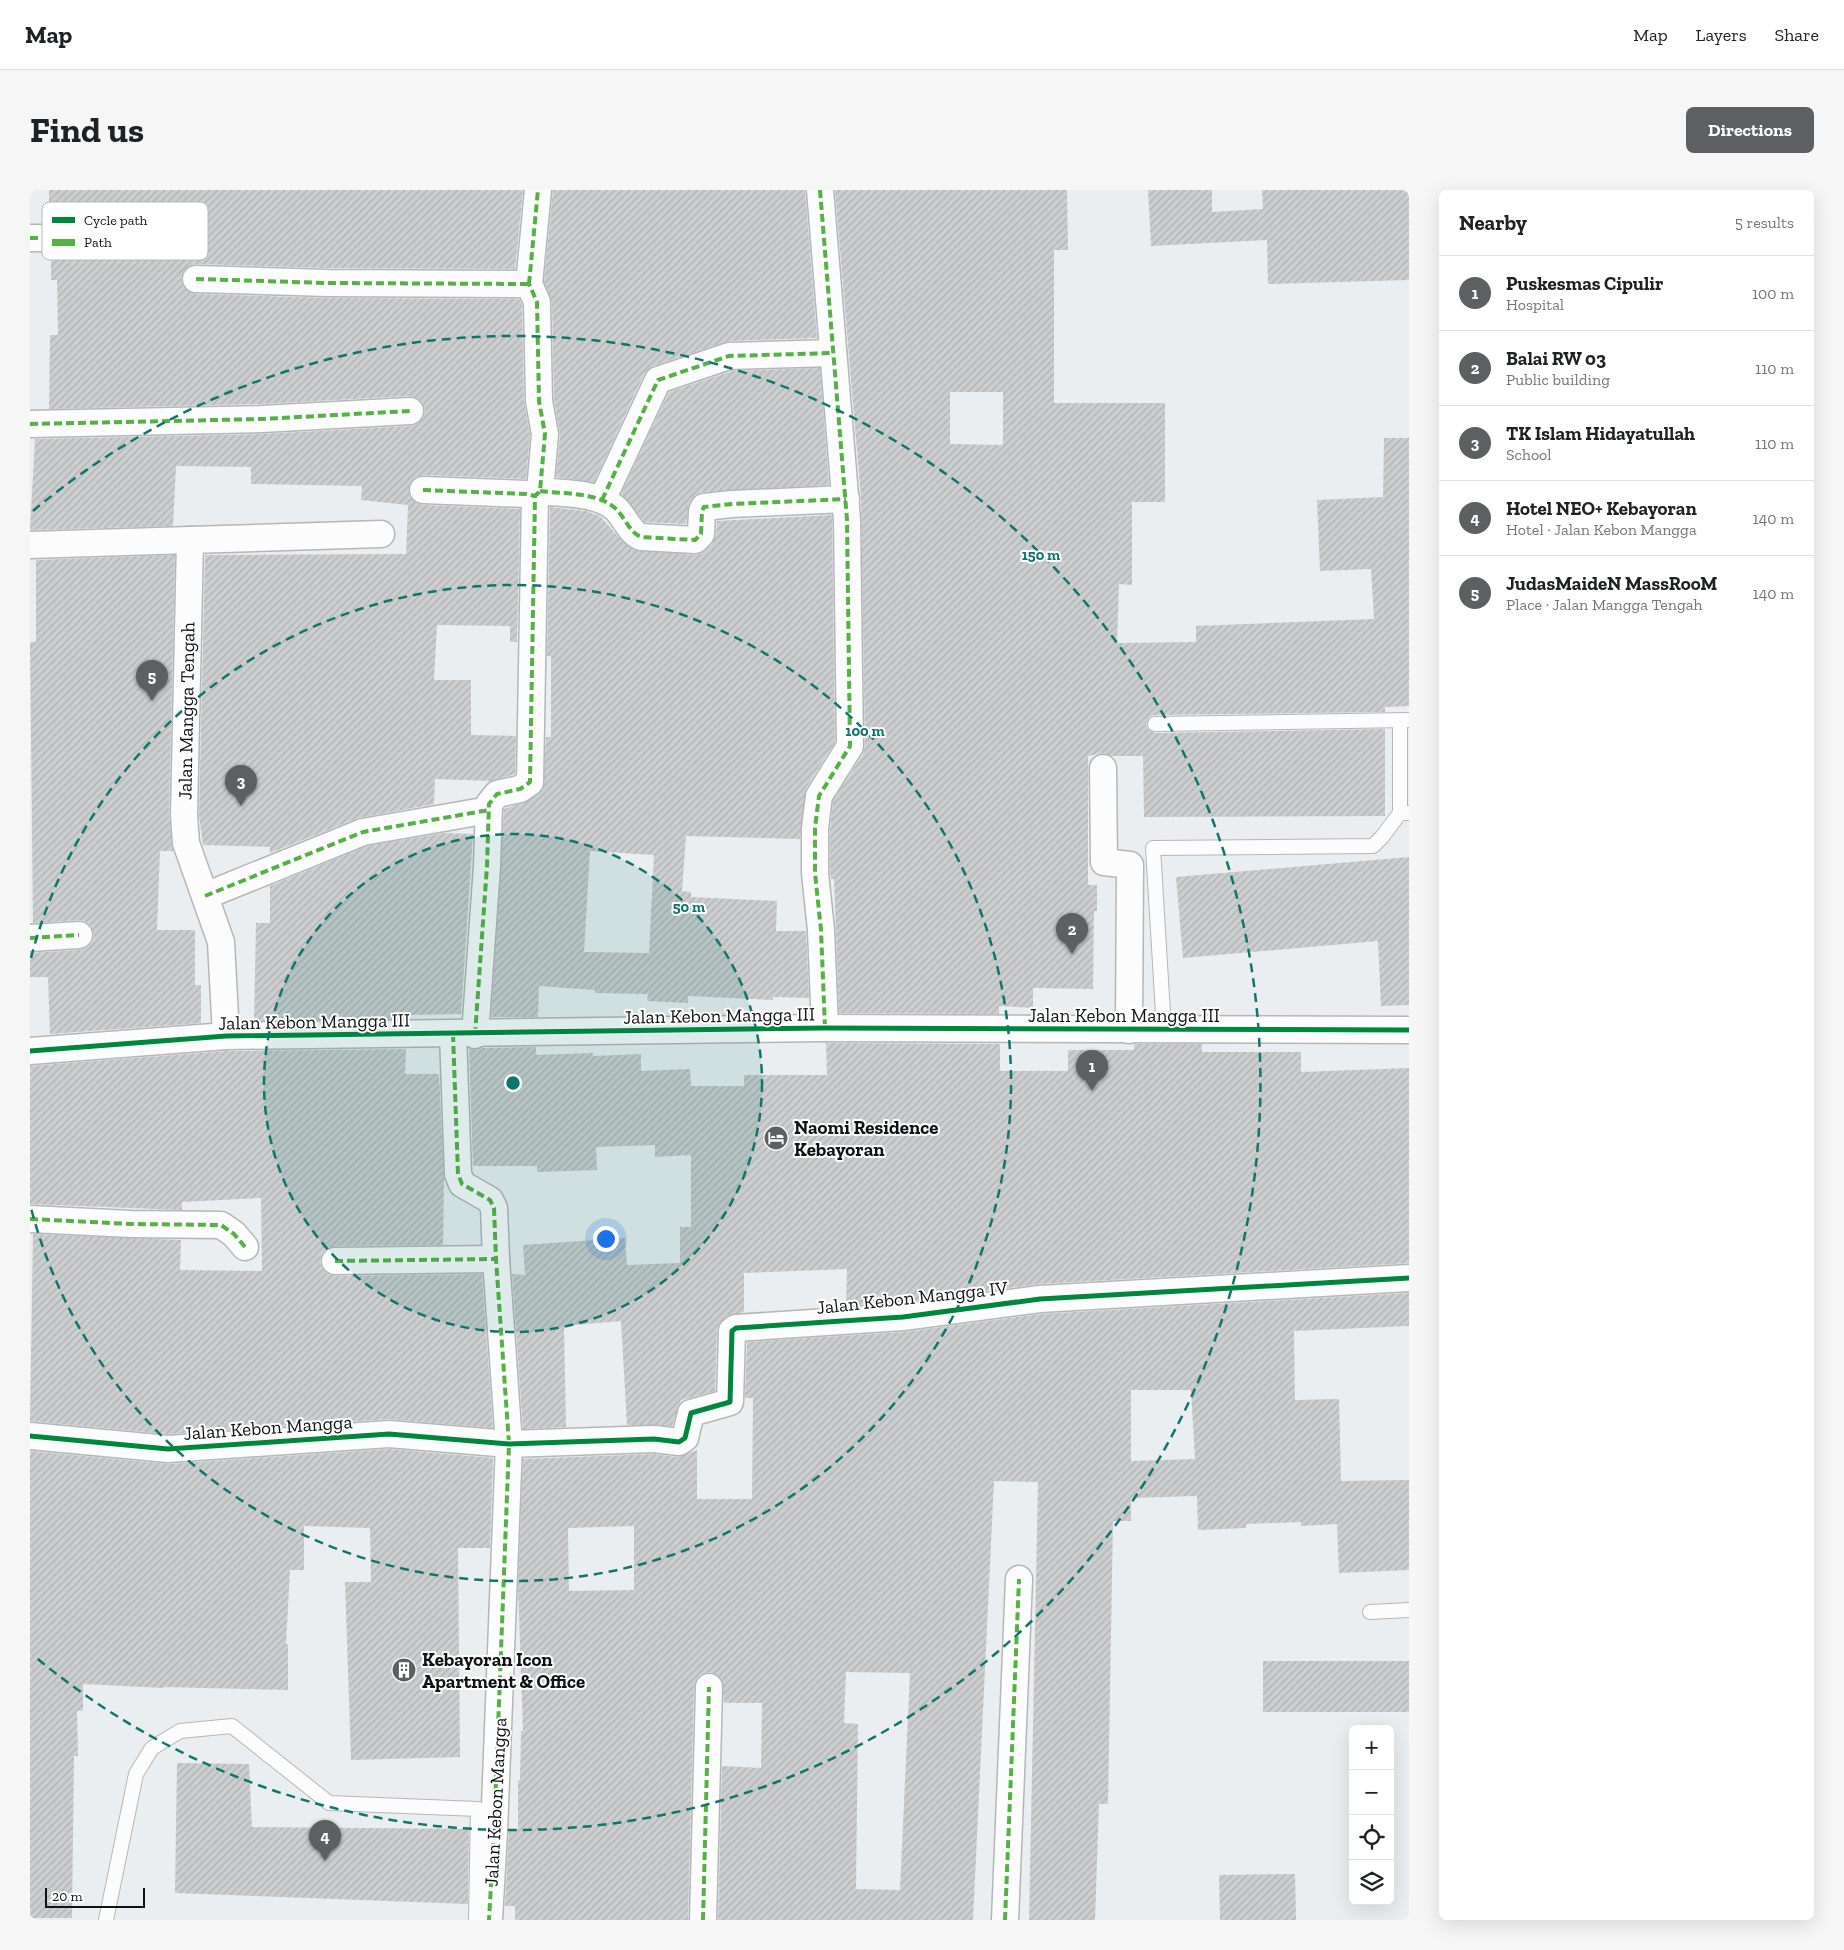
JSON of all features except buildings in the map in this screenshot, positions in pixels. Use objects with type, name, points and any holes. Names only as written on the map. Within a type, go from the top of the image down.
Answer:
[{"type":"street","points":[[509,1444],[493,1204],[462,1184],[458,1174],[464,1034],[487,866],[489,804],[497,794],[520,789],[530,782],[537,493],[545,434],[539,400],[537,302],[529,284],[538,190]]},
{"type":"street","points":[[820,190],[846,499],[850,746],[819,796],[815,828],[815,873],[821,930],[825,1028]]},
{"type":"street","points":[[196,279],[328,283],[440,282],[529,284]]},
{"type":"street","points":[[602,500],[658,380],[729,356],[833,353]]},
{"type":"street","points":[[30,424],[262,419],[410,411]]},
{"type":"street","points":[[423,490],[537,493],[602,500],[617,510],[635,534],[641,537],[694,540],[701,534],[702,511],[704,507],[846,499]]},
{"type":"street","points":[[30,545],[382,534]]},
{"type":"street","name":"Jalan Mangga Tengah","points":[[190,540],[184,815],[186,843],[220,942],[226,1036]]},
{"type":"street","points":[[1103,768],[1104,862],[1130,865],[1130,1030]]},
{"type":"street","points":[[205,896],[363,832],[489,810]]},
{"type":"street","points":[[30,938],[79,935]]},
{"type":"street","name":"Jalan Kebon Mangga III","points":[[30,1051],[226,1036],[825,1028],[1409,1030]]},
{"type":"street","points":[[30,1219],[131,1224],[221,1224],[234,1234],[245,1247]]},
{"type":"street","points":[[335,1262],[496,1259]]},
{"type":"street","name":"Jalan Kebon Mangga IV","points":[[509,1444],[654,1439],[679,1442],[685,1438],[691,1414],[730,1402],[732,1331],[736,1328],[904,1316],[1040,1299],[1409,1278]]},
{"type":"street","name":"Jalan Kebon Mangga","points":[[30,1436],[168,1449],[389,1434],[509,1444],[489,1920]]},
{"type":"street","points":[[1005,1920],[1019,1579]]},
{"type":"street","points":[[703,1920],[710,1687]]},
{"type":"lane","points":[[1155,724],[1405,720],[1405,813],[1372,846],[1153,848],[1164,1030]]},
{"type":"lane","points":[[1370,1612],[1409,1610]]},
{"type":"lane","points":[[106,1920],[136,1774],[152,1748],[180,1731],[232,1726],[329,1803],[478,1809],[476,1920]]},
{"type":"marked path","points":[[529,284],[538,190]]},
{"type":"marked path","points":[[820,190],[847,520],[850,746],[819,796],[815,828],[815,873],[821,930],[825,1028]]},
{"type":"marked path","points":[[30,238],[42,238]]},
{"type":"marked path","points":[[196,279],[327,283],[529,284]]},
{"type":"marked path","points":[[475,1035],[487,866],[489,804],[497,794],[520,789],[530,782],[535,496],[540,491],[545,434],[539,401],[537,302],[529,284]]},
{"type":"marked path","points":[[602,500],[658,380],[729,356],[833,353]]},
{"type":"marked path","points":[[30,424],[262,419],[410,411]]},
{"type":"marked path","points":[[423,490],[526,494],[535,496]]},
{"type":"marked path","points":[[540,491],[589,496],[608,503],[615,508],[633,532],[641,537],[695,540],[701,534],[702,511],[704,507],[846,499]]},
{"type":"marked path","points":[[205,896],[363,832],[489,810]]},
{"type":"marked path","points":[[30,938],[79,935]]},
{"type":"marked path","points":[[453,1034],[458,1174],[462,1184],[490,1200],[494,1208],[509,1444],[489,1920]]},
{"type":"marked path","points":[[30,1219],[131,1224],[221,1225],[234,1234],[245,1247]]},
{"type":"marked path","points":[[335,1261],[496,1259]]},
{"type":"marked path","points":[[1005,1920],[1019,1579]]},
{"type":"marked path","points":[[703,1920],[709,1687]]},
{"type":"cycle path","points":[[30,1051],[226,1036],[825,1028],[1409,1030]]},
{"type":"cycle path","points":[[30,1436],[168,1449],[389,1434],[509,1444],[654,1439],[679,1442],[685,1438],[691,1413],[730,1402],[732,1331],[736,1328],[903,1317],[1040,1299],[1409,1278]]},
{"type":"place","name":"JudasMaideN MassRooM","points":[[152,701]]},
{"type":"place","name":"TK Islam Hidayatullah","points":[[241,806]]},
{"type":"place","name":"Balai RW 03","points":[[1072,954]]},
{"type":"place","name":"Puskesmas Cipulir","points":[[1092,1091]]},
{"type":"place","name":"Naomi Residence Kebayoran","points":[[776,1138]]},
{"type":"place","name":"Kebayoran Icon Apartment & Office","points":[[404,1670]]},
{"type":"place","name":"Hotel NEO+ Kebayoran","points":[[325,1861]]}]
